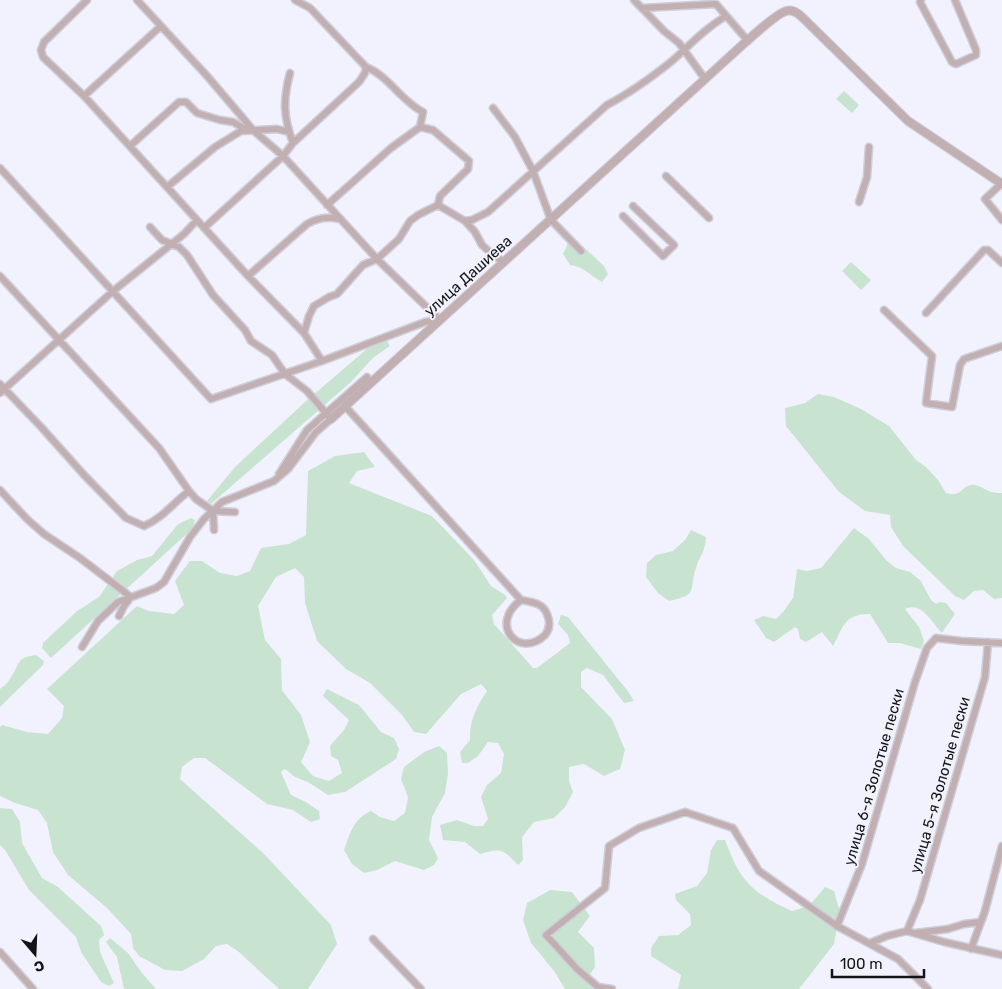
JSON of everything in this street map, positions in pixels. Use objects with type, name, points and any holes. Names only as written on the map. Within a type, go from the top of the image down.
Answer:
[{"type":"street","points":[[87,0],[44,42],[43,58],[84,96],[248,276],[304,333],[322,361]]},
{"type":"street","points":[[137,0],[208,77],[250,131]]},
{"type":"street","points":[[295,0],[310,8],[366,67],[375,71],[406,102],[423,112],[420,127],[391,148],[327,205]]},
{"type":"street","points":[[634,0],[683,49],[705,79]]},
{"type":"street","points":[[921,0],[920,2],[952,62],[956,64],[976,55],[976,50],[956,0]]},
{"type":"street","points":[[642,8],[716,4],[748,41]]},
{"type":"street","name":"улица Дашиева","points":[[82,647],[98,621],[118,602],[156,588],[164,582],[190,536],[222,502],[274,481],[288,469],[328,416],[345,406],[705,79],[782,13],[787,11],[797,12],[915,127],[1002,184]]},
{"type":"street","points":[[464,221],[472,220],[488,212],[607,105],[624,96],[673,60],[709,26],[726,16]]},
{"type":"street","points":[[84,96],[161,26]]},
{"type":"street","points":[[204,228],[283,156],[293,143],[359,82],[365,74],[366,67]]},
{"type":"street","points":[[290,73],[285,92],[284,109],[293,143]]},
{"type":"street","points":[[130,146],[179,102],[186,102],[197,113],[234,122],[250,131],[283,156],[376,259],[440,320]]},
{"type":"street","points":[[493,108],[515,137],[533,171],[551,220],[581,251]]},
{"type":"street","points":[[420,127],[433,130],[469,161],[468,169],[440,196],[438,205]]},
{"type":"street","points":[[167,187],[215,147],[241,131],[277,129],[289,132]]},
{"type":"street","points":[[859,202],[868,177],[869,147]]},
{"type":"street","points":[[0,168],[211,399],[286,374],[416,325],[440,320]]},
{"type":"street","points":[[666,176],[709,218]]},
{"type":"street","points":[[1002,184],[985,199],[1002,220]]},
{"type":"street","points":[[438,205],[464,221],[475,232],[482,246],[504,262]]},
{"type":"street","points":[[304,333],[314,306],[337,294],[363,265],[376,259],[399,239],[410,221],[438,205]]},
{"type":"street","points":[[623,216],[663,256],[674,245],[633,206]]},
{"type":"street","points":[[248,276],[315,219],[330,217],[340,219]]},
{"type":"street","points":[[189,491],[178,499],[157,521],[144,526],[126,518],[42,428],[1,389],[112,292],[184,234],[197,220]]},
{"type":"street","points":[[150,227],[162,240],[171,243],[187,255],[213,295],[245,330],[251,341],[272,355],[286,374],[308,391],[328,416],[367,377]]},
{"type":"street","points":[[926,313],[984,250],[988,250],[1002,264]]},
{"type":"street","points":[[0,276],[159,448],[189,491],[213,511],[235,512]]},
{"type":"street","points":[[884,310],[932,356],[926,403],[952,407],[960,365],[964,358],[1002,346]]},
{"type":"street","points":[[345,406],[521,600],[535,602],[545,609],[550,621],[547,633],[538,641],[526,644],[515,640],[507,630],[506,618],[512,607],[521,600]]},
{"type":"street","points":[[0,490],[21,514],[44,534],[80,558],[131,597],[119,616]]},
{"type":"street","points":[[213,511],[214,530]]},
{"type":"street","name":"улица 6-я Золотые пески","points":[[838,926],[862,864],[926,648],[936,638],[961,642],[988,642]]},
{"type":"street","points":[[988,642],[1002,643]]},
{"type":"street","name":"улица 5-я Золотые пески","points":[[907,931],[920,900],[984,677],[988,642]]},
{"type":"street","points":[[612,989],[598,987],[577,969],[546,935],[605,888],[609,846],[639,828],[684,812],[733,828],[759,871],[838,926],[898,959],[928,989]]},
{"type":"street","points":[[971,949],[981,922],[1002,846]]},
{"type":"street","points":[[914,933],[948,929],[964,924],[981,922]]},
{"type":"street","points":[[870,943],[907,931],[971,949],[1002,955]]},
{"type":"street","points":[[373,939],[421,989]]},
{"type":"street","points":[[0,952],[33,989]]},
{"type":"green space","points":[[844,91],[859,105],[852,113],[836,99]]},
{"type":"green space","points":[[576,240],[604,266],[608,274],[602,282],[583,269],[570,265],[563,254],[568,243]]},
{"type":"green space","points":[[851,262],[871,280],[861,290],[842,271]]},
{"type":"green space","points":[[387,341],[390,346],[373,358],[351,382],[211,504],[207,501],[235,467],[305,402],[368,348]]},
{"type":"green space","points":[[818,394],[834,397],[861,409],[889,426],[916,460],[926,467],[938,480],[946,493],[956,494],[967,486],[975,485],[993,492],[1002,493],[1002,598],[994,599],[983,590],[974,591],[964,600],[955,596],[903,546],[891,527],[890,515],[865,511],[839,492],[786,426],[785,408],[805,403]]},
{"type":"green space","points":[[364,452],[375,467],[357,471],[349,483],[432,516],[474,560],[491,586],[507,598],[492,615],[494,624],[533,668],[537,668],[570,643],[568,635],[558,624],[561,615],[568,617],[627,690],[634,701],[624,703],[603,675],[587,668],[581,672],[581,687],[612,719],[625,750],[620,769],[604,776],[584,764],[569,767],[569,781],[573,792],[565,807],[554,818],[534,822],[522,837],[523,860],[518,865],[501,851],[480,854],[465,842],[443,840],[440,825],[457,820],[474,826],[483,826],[488,819],[481,797],[487,785],[501,773],[504,754],[498,743],[488,742],[478,756],[468,763],[462,763],[460,752],[470,740],[474,714],[487,691],[481,684],[461,694],[426,734],[414,732],[402,715],[370,683],[346,669],[317,641],[305,603],[304,577],[295,568],[276,577],[258,606],[265,640],[281,659],[282,690],[301,715],[310,742],[301,762],[313,776],[329,781],[342,773],[338,760],[331,756],[330,746],[344,730],[349,720],[323,696],[327,689],[359,705],[381,732],[394,738],[399,749],[396,759],[345,792],[328,795],[308,782],[295,777],[285,769],[281,772],[291,795],[319,811],[320,819],[311,822],[293,810],[267,804],[205,758],[194,758],[182,767],[180,779],[263,853],[331,925],[337,944],[308,989],[279,989],[239,952],[227,944],[216,946],[204,959],[182,971],[165,970],[139,956],[133,948],[131,934],[107,908],[68,875],[53,852],[47,823],[38,810],[0,796],[0,727],[2,725],[27,732],[48,734],[62,718],[64,706],[47,689],[137,606],[149,611],[174,614],[184,605],[175,581],[190,561],[202,561],[220,573],[237,576],[250,571],[261,548],[289,544],[306,535],[308,471],[335,456]]},
{"type":"green space","points":[[191,518],[195,520],[192,529],[51,658],[42,648],[43,643],[77,611],[99,597],[117,571],[137,560],[152,556],[178,524]]},
{"type":"green space","points":[[854,528],[869,539],[886,560],[896,568],[910,572],[921,581],[931,600],[936,604],[940,602],[946,603],[955,614],[942,633],[922,610],[911,607],[905,609],[919,627],[924,641],[921,649],[900,643],[888,643],[870,614],[855,616],[846,622],[833,646],[822,632],[806,642],[800,639],[798,629],[795,627],[774,642],[766,638],[754,620],[763,616],[776,619],[793,598],[797,569],[807,571],[821,568]]},
{"type":"green space","points":[[691,530],[706,537],[691,590],[689,594],[679,599],[669,601],[658,593],[646,577],[647,563],[656,555],[673,551],[685,540]]},
{"type":"green space","points":[[36,655],[44,661],[43,665],[0,707],[0,689],[9,681],[21,660]]},
{"type":"green space","points":[[439,746],[447,753],[448,774],[445,793],[432,817],[429,840],[438,858],[434,865],[424,870],[395,861],[377,870],[364,873],[352,864],[344,850],[353,827],[360,818],[371,811],[380,817],[394,821],[405,813],[408,797],[401,779],[404,767],[424,752]]},
{"type":"green space","points":[[0,808],[12,809],[20,822],[22,843],[42,878],[58,887],[101,926],[104,935],[99,940],[100,952],[114,983],[109,986],[101,982],[81,952],[76,937],[29,890],[0,845]]},
{"type":"green space","points":[[717,840],[725,840],[738,869],[753,888],[792,911],[809,906],[825,887],[834,891],[840,912],[834,944],[799,989],[678,989],[681,975],[651,956],[651,948],[659,936],[678,935],[691,925],[690,914],[676,900],[675,894],[697,886],[707,873],[711,850]]},
{"type":"green space","points":[[550,890],[572,892],[590,916],[578,932],[594,948],[595,967],[588,977],[593,989],[565,989],[554,971],[531,943],[523,920],[527,903]]},
{"type":"green space","points":[[110,938],[128,953],[156,989],[124,989],[117,957],[106,942]]}]
